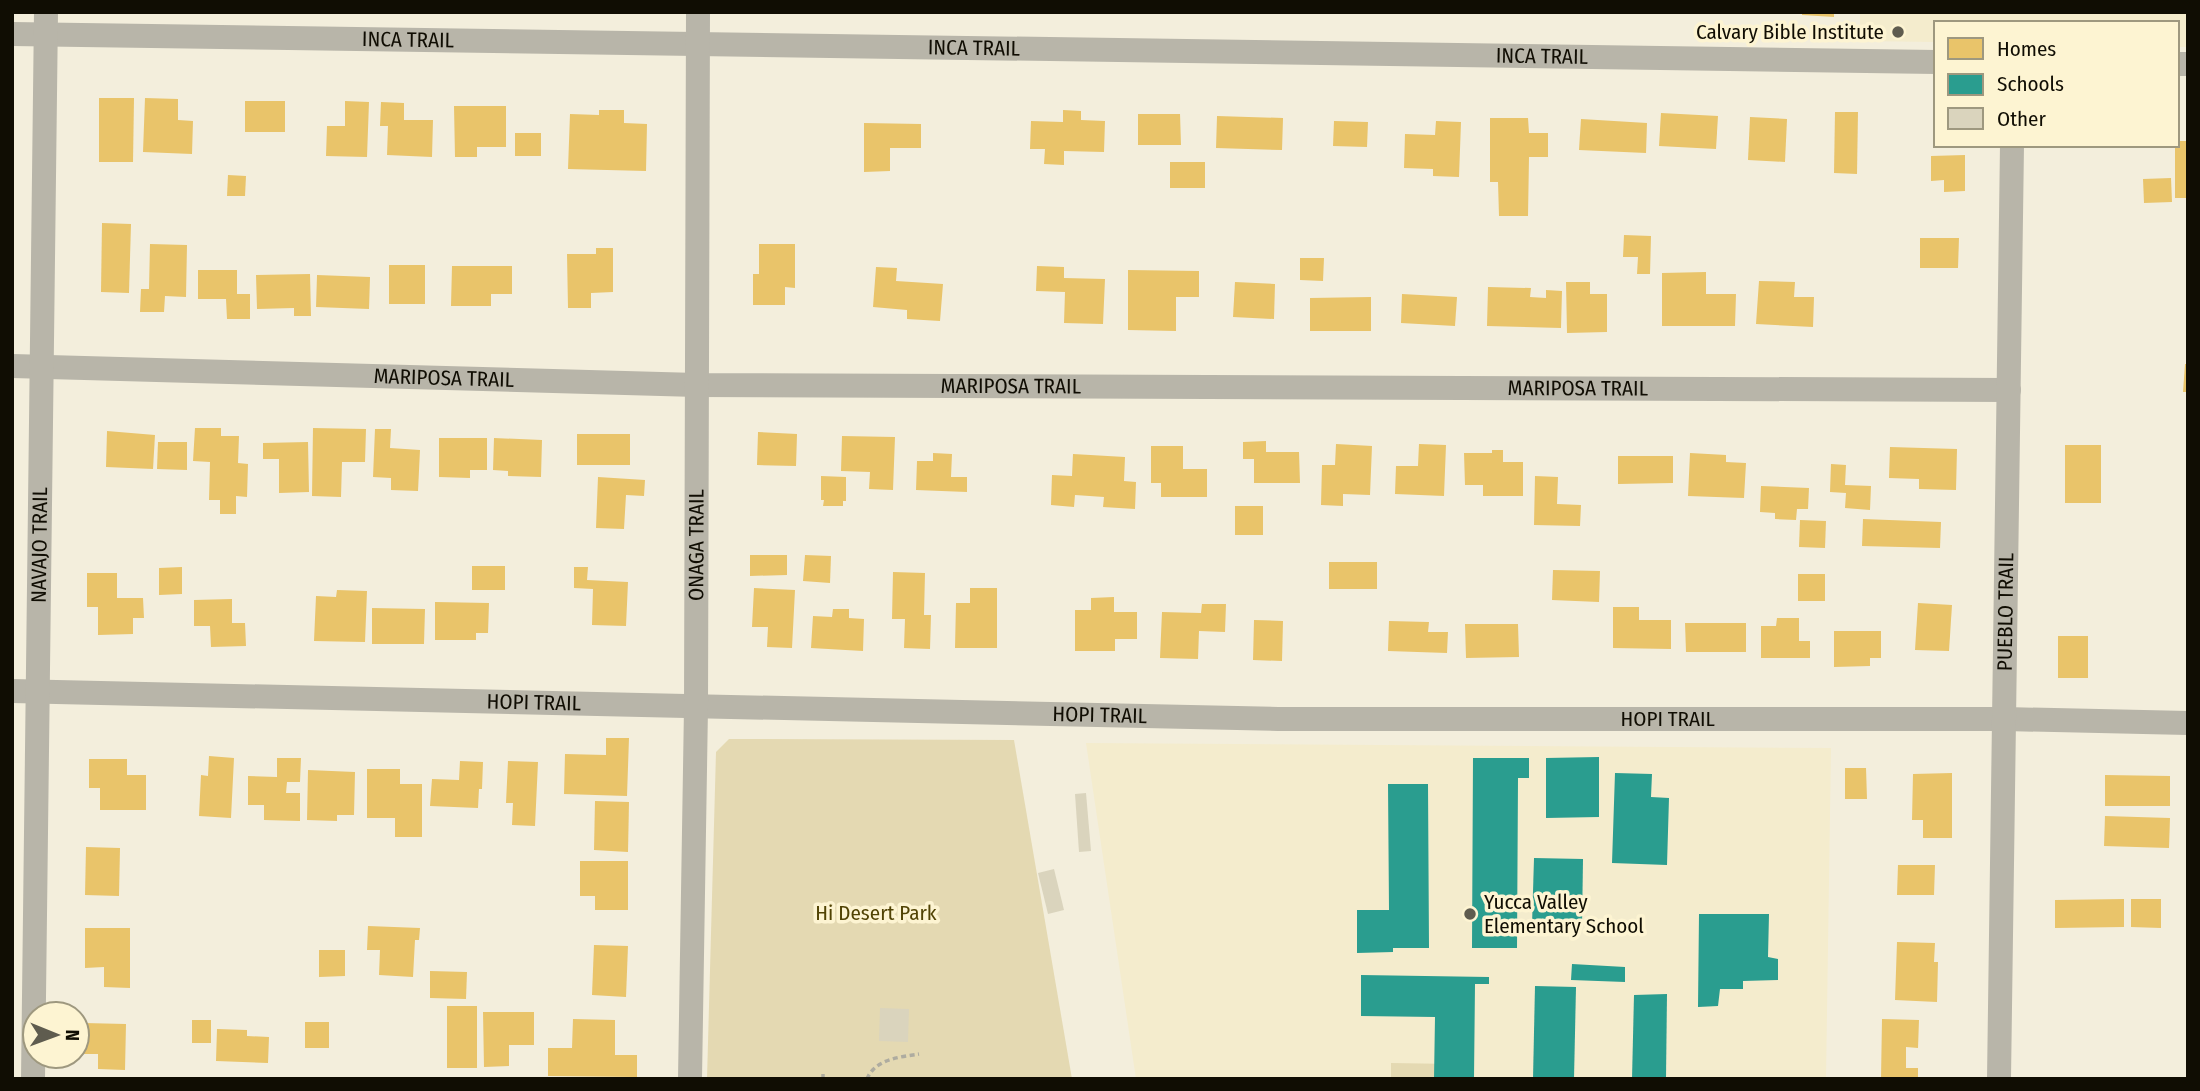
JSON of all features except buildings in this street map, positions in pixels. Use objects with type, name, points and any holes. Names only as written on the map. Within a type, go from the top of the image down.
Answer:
[{"type":"street","name":"ONAGA TRAIL","points":[[690,1079],[696,707],[698,12]]},
{"type":"street","name":"INCA TRAIL","points":[[12,34],[46,23],[698,44],[1934,62]]},
{"type":"street","name":"NAVAJO TRAIL","points":[[33,1079],[46,23]]},
{"type":"street","name":"PUEBLO TRAIL","points":[[1999,1079],[2012,147]]},
{"type":"street","name":"MARIPOSA TRAIL","points":[[12,366],[697,385],[2009,390]]},
{"type":"street","name":"HOPI TRAIL","points":[[12,691],[1278,719],[2004,719],[2188,723]]},
{"type":"path","points":[[867,1079],[870,1072],[889,1059],[919,1054]]},
{"type":"path","points":[[823,1072],[823,1079]]},
{"type":"shaded area","name":"Calvary Bible Institute","points":[[1860,12],[2188,12],[2188,47],[2179,47],[2179,21],[1934,21],[1934,42],[1860,41]]},
{"type":"shaded area","name":"Yucca Valley Elementary School","points":[[1086,743],[1831,748],[1826,1079],[1136,1079]]},
{"type":"green space","name":"Hi Desert Park","points":[[729,739],[1014,740],[1072,1079],[707,1079],[716,752]]},
{"type":"green space","points":[[1391,1063],[1453,1064],[1453,1079],[1391,1079]]},
{"type":"place","name":"Calvary Bible Institute","points":[[1898,32]]},
{"type":"place","name":"Yucca Valley Elementary School","points":[[1470,914]]}]
